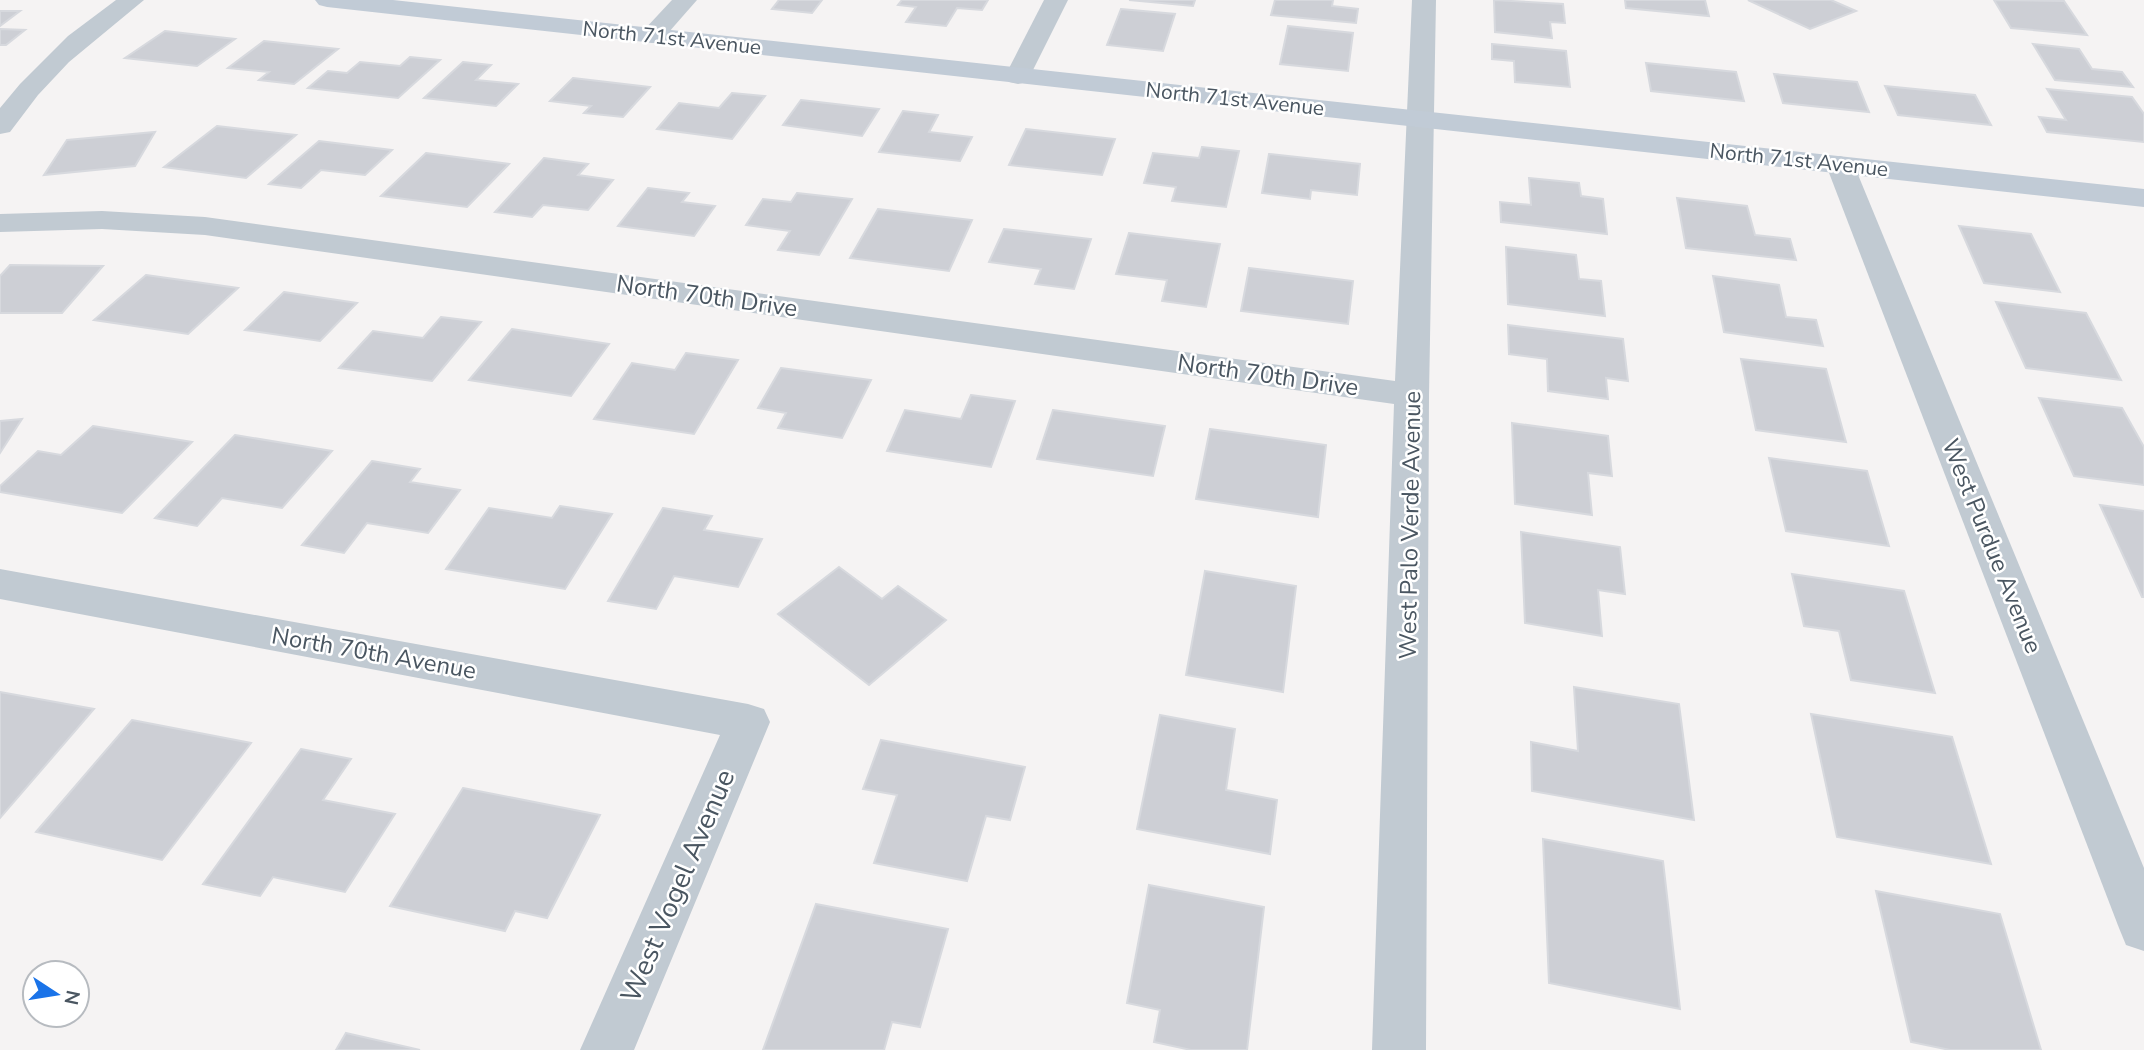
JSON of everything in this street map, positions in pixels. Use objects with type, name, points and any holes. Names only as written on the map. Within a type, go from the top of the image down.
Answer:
[{"type":"street","points":[[0,126],[21,96],[51,64],[85,33],[132,0]]},
{"type":"street","name":"North 71st Avenue","points":[[327,0],[2144,198]]},
{"type":"street","points":[[652,36],[685,0]]},
{"type":"street","points":[[1018,76],[1056,0]]},
{"type":"street","name":"West Palo Verde Avenue","points":[[1399,1050],[1412,395],[1424,0]]},
{"type":"street","name":"West Purdue Avenue","points":[[1840,165],[2144,928]]},
{"type":"street","name":"North 70th Drive","points":[[0,223],[50,219],[134,220],[205,226],[1412,395]]},
{"type":"street","name":"North 70th Avenue","points":[[0,584],[748,722]]},
{"type":"street","name":"West Vogel Avenue","points":[[607,1050],[748,722]]},
{"type":"building","points":[[779,0],[822,0],[812,13],[772,9]]},
{"type":"building","points":[[902,0],[988,0],[982,10],[957,8],[946,26],[906,22],[916,7],[898,5]]},
{"type":"building","points":[[1129,0],[1195,0],[1193,6]]},
{"type":"building","points":[[1275,0],[1333,0],[1332,6],[1358,9],[1356,23],[1271,15]]},
{"type":"building","points":[[1494,0],[1563,4],[1565,23],[1550,22],[1552,38],[1495,32]]},
{"type":"building","points":[[1625,0],[1705,0],[1709,16],[1626,8]]},
{"type":"building","points":[[1748,0],[1831,0],[1856,11],[1810,29]]},
{"type":"building","points":[[1994,0],[2064,1],[2087,35],[2011,28]]},
{"type":"building","points":[[1121,9],[1175,14],[1163,51],[1107,45]]},
{"type":"building","points":[[0,11],[20,11],[0,26]]},
{"type":"building","points":[[1288,26],[1353,33],[1348,71],[1280,64]]},
{"type":"building","points":[[0,29],[25,30],[6,45],[0,45]]},
{"type":"building","points":[[165,31],[235,39],[197,66],[125,58]]},
{"type":"building","points":[[264,41],[338,49],[294,84],[259,80],[269,72],[228,68]]},
{"type":"building","points":[[1492,44],[1566,51],[1570,87],[1515,82],[1514,61],[1492,59]]},
{"type":"building","points":[[2033,44],[2079,49],[2092,69],[2122,72],[2133,87],[2055,80]]},
{"type":"building","points":[[410,57],[440,60],[398,98],[308,88],[328,71],[347,73],[360,62],[400,66]]},
{"type":"building","points":[[463,62],[491,65],[476,80],[518,84],[496,106],[424,98]]},
{"type":"building","points":[[1646,63],[1736,72],[1744,101],[1651,91]]},
{"type":"building","points":[[1774,74],[1857,82],[1869,112],[1783,103]]},
{"type":"building","points":[[573,78],[650,87],[623,117],[584,113],[591,106],[550,101]]},
{"type":"building","points":[[1885,86],[1975,95],[1991,125],[1898,115]]},
{"type":"building","points":[[2047,89],[2132,97],[2144,114],[2144,142],[2047,132],[2039,117],[2066,120]]},
{"type":"building","points":[[732,93],[765,96],[732,139],[657,129],[679,103],[719,108]]},
{"type":"building","points":[[801,100],[879,109],[862,136],[783,125]]},
{"type":"building","points":[[903,111],[938,115],[929,132],[972,137],[960,161],[879,152]]},
{"type":"building","points":[[217,126],[296,135],[246,178],[164,167]]},
{"type":"building","points":[[1026,129],[1115,139],[1102,175],[1009,165]]},
{"type":"building","points":[[155,132],[135,166],[44,175],[67,140]]},
{"type":"building","points":[[319,141],[392,150],[365,175],[321,170],[301,188],[269,184]]},
{"type":"building","points":[[1202,147],[1239,151],[1226,207],[1172,201],[1176,187],[1144,183],[1153,153],[1199,158]]},
{"type":"building","points":[[426,153],[509,164],[467,207],[381,196]]},
{"type":"building","points":[[1269,154],[1360,164],[1357,195],[1311,190],[1310,199],[1262,193]]},
{"type":"building","points":[[544,158],[588,164],[578,175],[613,180],[588,210],[543,205],[532,217],[495,212]]},
{"type":"building","points":[[1529,178],[1579,183],[1581,196],[1603,199],[1607,234],[1501,222],[1500,202],[1531,205]]},
{"type":"building","points":[[648,188],[689,193],[682,202],[715,206],[694,236],[618,226]]},
{"type":"building","points":[[797,193],[852,199],[819,255],[778,250],[790,231],[746,225],[763,199],[791,202]]},
{"type":"building","points":[[1677,198],[1747,206],[1755,235],[1790,239],[1796,260],[1686,248]]},
{"type":"building","points":[[878,209],[972,220],[949,271],[850,258]]},
{"type":"building","points":[[1959,226],[2031,234],[2060,292],[1984,283]]},
{"type":"building","points":[[1004,229],[1091,239],[1074,289],[1035,284],[1041,269],[989,262]]},
{"type":"building","points":[[1129,233],[1220,244],[1206,307],[1162,301],[1167,280],[1116,274]]},
{"type":"building","points":[[1506,247],[1576,255],[1579,279],[1601,281],[1605,316],[1508,304]]},
{"type":"building","points":[[10,265],[103,266],[62,313],[0,313],[0,276]]},
{"type":"building","points":[[1249,268],[1353,281],[1348,324],[1241,311]]},
{"type":"building","points":[[146,275],[238,288],[188,334],[94,320]]},
{"type":"building","points":[[1713,276],[1779,285],[1786,317],[1816,320],[1823,346],[1724,332]]},
{"type":"building","points":[[284,292],[357,303],[320,341],[245,330]]},
{"type":"building","points":[[1996,302],[2086,313],[2121,380],[2026,368]]},
{"type":"building","points":[[441,317],[481,322],[432,381],[339,368],[373,331],[423,338]]},
{"type":"building","points":[[1508,325],[1623,339],[1628,381],[1606,378],[1608,399],[1548,391],[1547,359],[1509,354]]},
{"type":"building","points":[[512,329],[609,344],[571,396],[469,380]]},
{"type":"building","points":[[686,353],[738,360],[694,434],[594,419],[632,363],[675,370]]},
{"type":"building","points":[[1741,359],[1826,369],[1846,442],[1756,430]]},
{"type":"building","points":[[781,368],[871,380],[842,438],[778,428],[786,413],[758,408]]},
{"type":"building","points":[[971,395],[1015,401],[991,467],[887,451],[905,410],[961,419]]},
{"type":"building","points":[[2039,398],[2122,408],[2144,447],[2144,485],[2074,476]]},
{"type":"building","points":[[1053,410],[1165,426],[1153,476],[1037,459]]},
{"type":"building","points":[[22,419],[0,453],[0,421]]},
{"type":"building","points":[[1512,423],[1608,436],[1612,476],[1588,473],[1592,515],[1515,504]]},
{"type":"building","points":[[93,426],[192,442],[122,513],[0,492],[0,486],[38,451],[61,455]]},
{"type":"building","points":[[1210,429],[1326,445],[1318,517],[1196,499]]},
{"type":"building","points":[[235,435],[332,451],[282,508],[222,498],[197,526],[155,518]]},
{"type":"building","points":[[1769,458],[1867,471],[1889,546],[1786,531]]},
{"type":"building","points":[[372,461],[420,469],[410,482],[460,490],[428,533],[367,523],[344,553],[302,545]]},
{"type":"building","points":[[2100,505],[2144,511],[2144,597],[2142,597]]},
{"type":"building","points":[[560,506],[612,514],[565,589],[446,569],[489,508],[552,518]]},
{"type":"building","points":[[663,508],[712,516],[704,530],[762,539],[738,587],[674,576],[656,609],[608,601]]},
{"type":"building","points":[[1521,532],[1620,547],[1625,594],[1598,590],[1602,636],[1525,623]]},
{"type":"building","points":[[839,567],[882,599],[898,586],[946,620],[869,685],[778,614]]},
{"type":"building","points":[[1205,571],[1296,586],[1283,692],[1186,675]]},
{"type":"building","points":[[1792,574],[1904,591],[1935,693],[1851,680],[1839,631],[1804,626]]},
{"type":"building","points":[[1574,687],[1679,704],[1694,820],[1532,791],[1531,742],[1578,751]]},
{"type":"building","points":[[0,692],[94,709],[0,818]]},
{"type":"building","points":[[1811,714],[1952,737],[1991,864],[1837,837]]},
{"type":"building","points":[[1160,715],[1235,729],[1226,790],[1277,800],[1270,854],[1137,829]]},
{"type":"building","points":[[132,720],[251,743],[162,860],[36,832]]},
{"type":"building","points":[[881,740],[1025,767],[1010,820],[986,816],[967,881],[874,863],[897,795],[863,789]]},
{"type":"building","points":[[301,749],[351,759],[323,800],[395,814],[345,892],[273,877],[260,896],[203,884]]},
{"type":"building","points":[[463,788],[600,815],[547,918],[515,911],[505,931],[390,906]]},
{"type":"building","points":[[1543,839],[1663,861],[1680,1009],[1549,983]]},
{"type":"building","points":[[1149,885],[1264,907],[1247,1050],[1191,1050],[1154,1042],[1160,1010],[1127,1003]]},
{"type":"building","points":[[1876,891],[2000,914],[2041,1050],[1950,1050],[1911,1042]]},
{"type":"building","points":[[816,904],[948,929],[920,1027],[892,1022],[884,1050],[763,1050]]},
{"type":"building","points":[[346,1033],[420,1050],[336,1050]]}]
